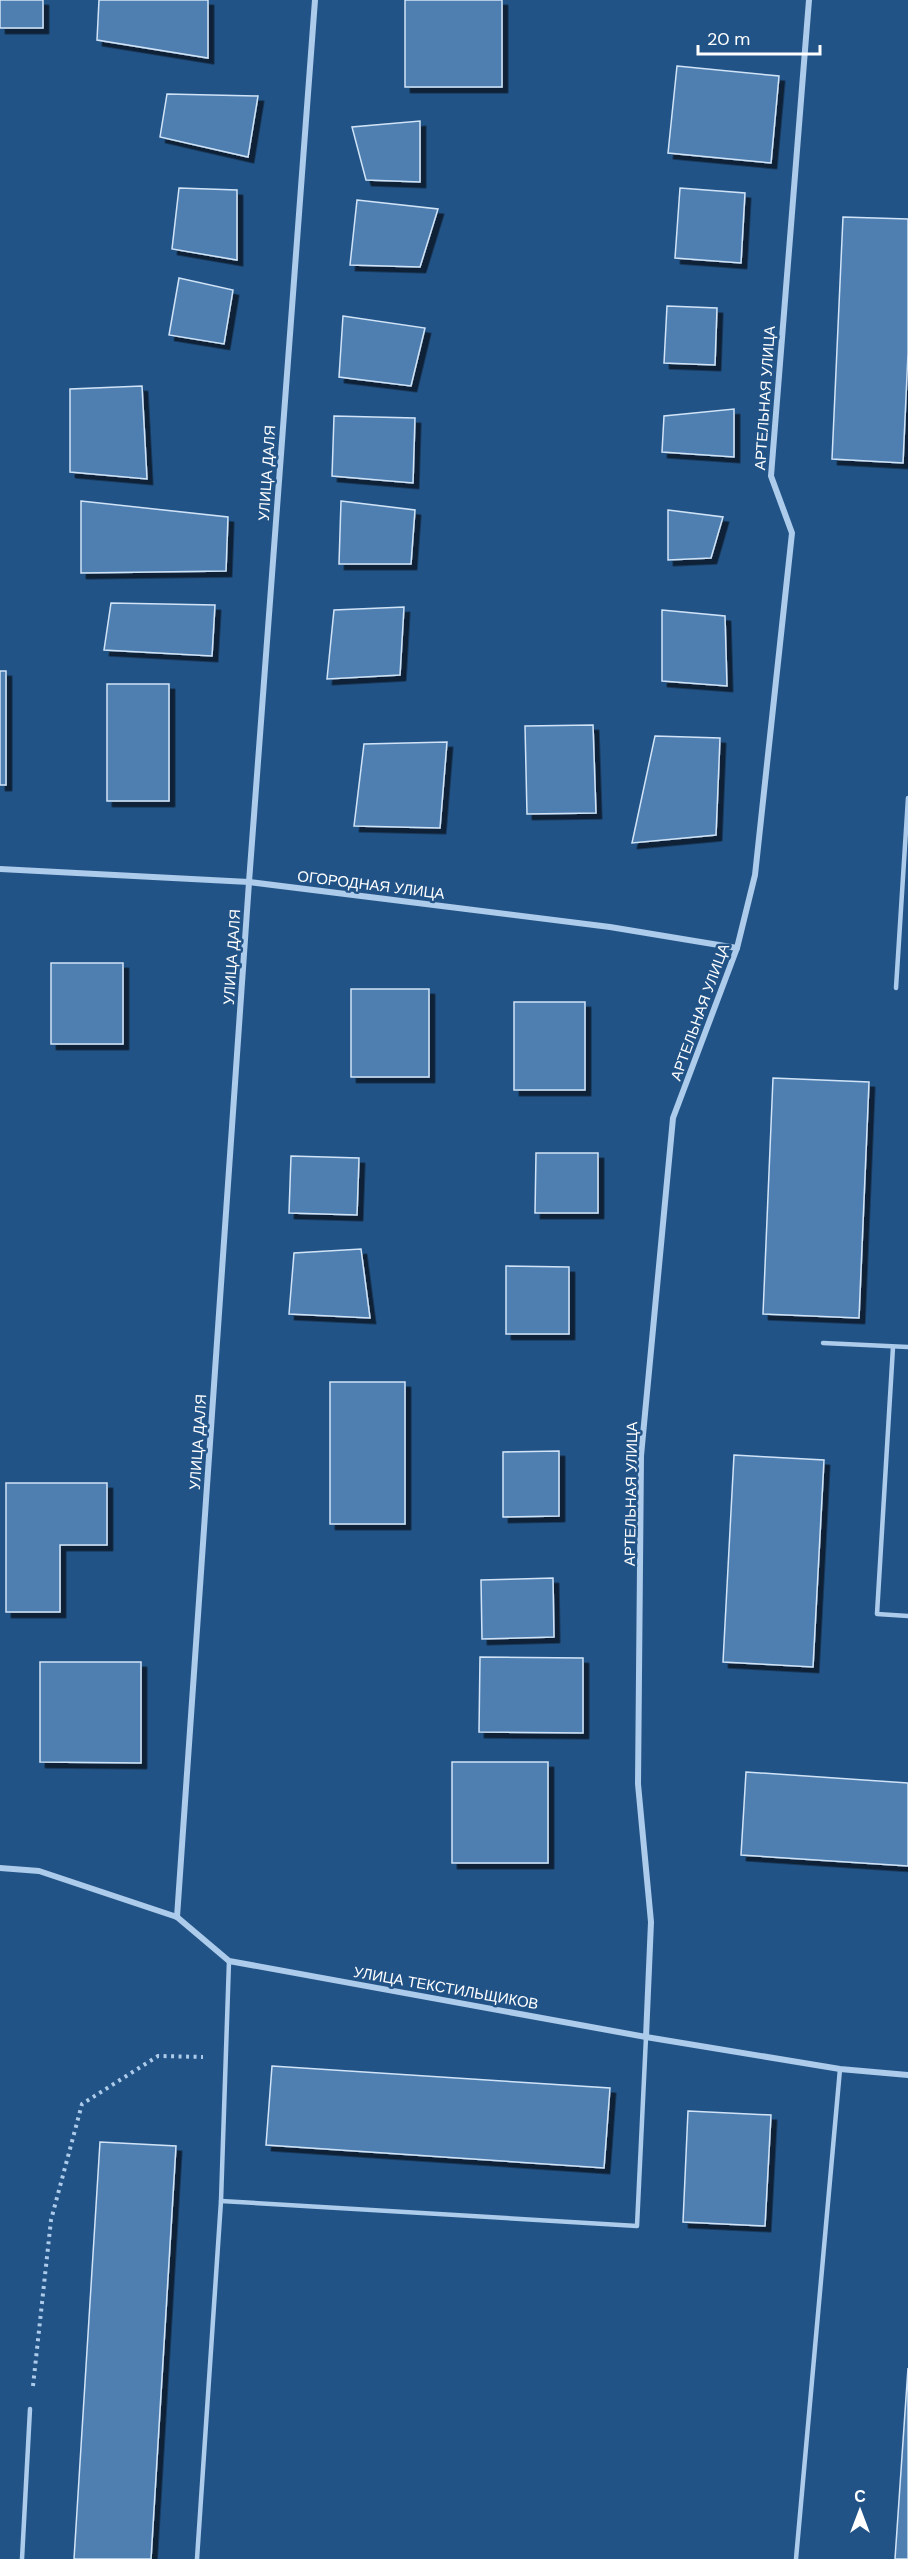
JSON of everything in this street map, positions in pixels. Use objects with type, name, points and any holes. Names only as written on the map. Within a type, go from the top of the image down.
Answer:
[{"type":"street","name":"УЛИЦА ДАЛЯ","points":[[177,1917],[249,882],[315,0]]},
{"type":"street","name":"АРТЕЛЬНАЯ УЛИЦА","points":[[646,2037],[651,1922],[638,1784],[640,1456],[673,1118],[737,948],[754,875],[792,533],[771,476],[809,0]]},
{"type":"street","name":"ОГОРОДНАЯ УЛИЦА","points":[[0,869],[249,882],[610,927],[737,948]]},
{"type":"street","name":"УЛИЦА ТЕКСТИЛЬЩИКОВ","points":[[0,1868],[39,1871],[177,1917],[229,1961],[646,2037],[840,2069],[908,2075]]},
{"type":"lane","points":[[896,988],[908,798]]},
{"type":"lane","points":[[823,1343],[908,1347]]},
{"type":"lane","points":[[892,1347],[877,1614],[908,1616]]},
{"type":"lane","points":[[197,2559],[221,2201],[229,1961]]},
{"type":"lane","points":[[221,2201],[637,2226],[646,2037]]},
{"type":"lane","points":[[796,2559],[840,2069]]},
{"type":"lane","points":[[22,2559],[30,2409]]},
{"type":"path","points":[[30,2409],[51,2220],[82,2104],[158,2056],[227,2057]]},
{"type":"building","points":[[0,0],[43,0],[43,28],[0,28]]},
{"type":"building","points":[[99,0],[208,0],[208,58],[97,40]]},
{"type":"building","points":[[405,0],[502,0],[502,87],[405,87]]},
{"type":"building","points":[[677,66],[779,76],[771,163],[668,153]]},
{"type":"building","points":[[167,94],[258,96],[248,157],[160,137]]},
{"type":"building","points":[[420,121],[420,182],[366,180],[352,127]]},
{"type":"building","points":[[179,188],[237,190],[237,260],[172,249]]},
{"type":"building","points":[[680,188],[745,193],[741,263],[675,258]]},
{"type":"building","points":[[357,200],[438,209],[420,267],[350,265]]},
{"type":"building","points":[[843,217],[908,219],[908,353],[903,463],[832,459]]},
{"type":"building","points":[[179,278],[233,290],[224,344],[169,335]]},
{"type":"building","points":[[667,306],[717,308],[715,365],[664,363]]},
{"type":"building","points":[[343,316],[425,328],[411,386],[339,377]]},
{"type":"building","points":[[142,386],[147,479],[70,472],[70,389]]},
{"type":"building","points":[[734,409],[734,457],[662,452],[664,416]]},
{"type":"building","points":[[334,416],[415,418],[413,483],[332,476]]},
{"type":"building","points":[[81,501],[228,517],[226,571],[81,573]]},
{"type":"building","points":[[341,501],[415,510],[411,564],[339,564]]},
{"type":"building","points":[[668,510],[723,517],[711,558],[668,560]]},
{"type":"building","points":[[111,603],[215,605],[212,656],[104,650]]},
{"type":"building","points":[[404,607],[400,675],[327,679],[334,610]]},
{"type":"building","points":[[662,610],[725,616],[727,686],[662,681]]},
{"type":"building","points":[[0,671],[6,671],[6,785],[0,785]]},
{"type":"building","points":[[107,684],[169,684],[169,801],[107,801]]},
{"type":"building","points":[[593,725],[596,813],[527,814],[525,726]]},
{"type":"building","points":[[655,736],[720,738],[716,835],[632,843]]},
{"type":"building","points":[[447,742],[440,828],[354,826],[364,744]]},
{"type":"building","points":[[51,963],[123,963],[123,1044],[51,1044]]},
{"type":"building","points":[[351,989],[429,989],[429,1077],[351,1077]]},
{"type":"building","points":[[514,1002],[585,1002],[585,1090],[514,1090]]},
{"type":"building","points":[[773,1078],[869,1082],[859,1318],[763,1314]]},
{"type":"building","points":[[536,1153],[598,1153],[598,1213],[535,1213]]},
{"type":"building","points":[[291,1156],[359,1158],[357,1215],[289,1213]]},
{"type":"building","points":[[361,1249],[370,1318],[289,1314],[294,1253]]},
{"type":"building","points":[[506,1266],[569,1267],[569,1334],[506,1334]]},
{"type":"building","points":[[330,1382],[405,1382],[405,1524],[330,1524]]},
{"type":"building","points":[[559,1451],[559,1516],[503,1517],[503,1452]]},
{"type":"building","points":[[734,1455],[824,1460],[813,1667],[723,1662]]},
{"type":"building","points":[[6,1483],[107,1483],[107,1545],[60,1545],[60,1612],[6,1612]]},
{"type":"building","points":[[553,1578],[554,1637],[482,1639],[481,1580]]},
{"type":"building","points":[[480,1657],[583,1658],[583,1733],[479,1732]]},
{"type":"building","points":[[40,1662],[141,1662],[141,1763],[40,1762]]},
{"type":"building","points":[[452,1762],[548,1762],[548,1863],[452,1863]]},
{"type":"building","points":[[746,1772],[908,1783],[908,1866],[741,1855]]},
{"type":"building","points":[[272,2066],[610,2088],[604,2168],[266,2145]]},
{"type":"building","points":[[688,2111],[771,2115],[765,2226],[683,2222]]},
{"type":"building","points":[[100,2142],[176,2146],[151,2559],[74,2559]]},
{"type":"building","points":[[908,2368],[908,2559],[895,2559]]}]
